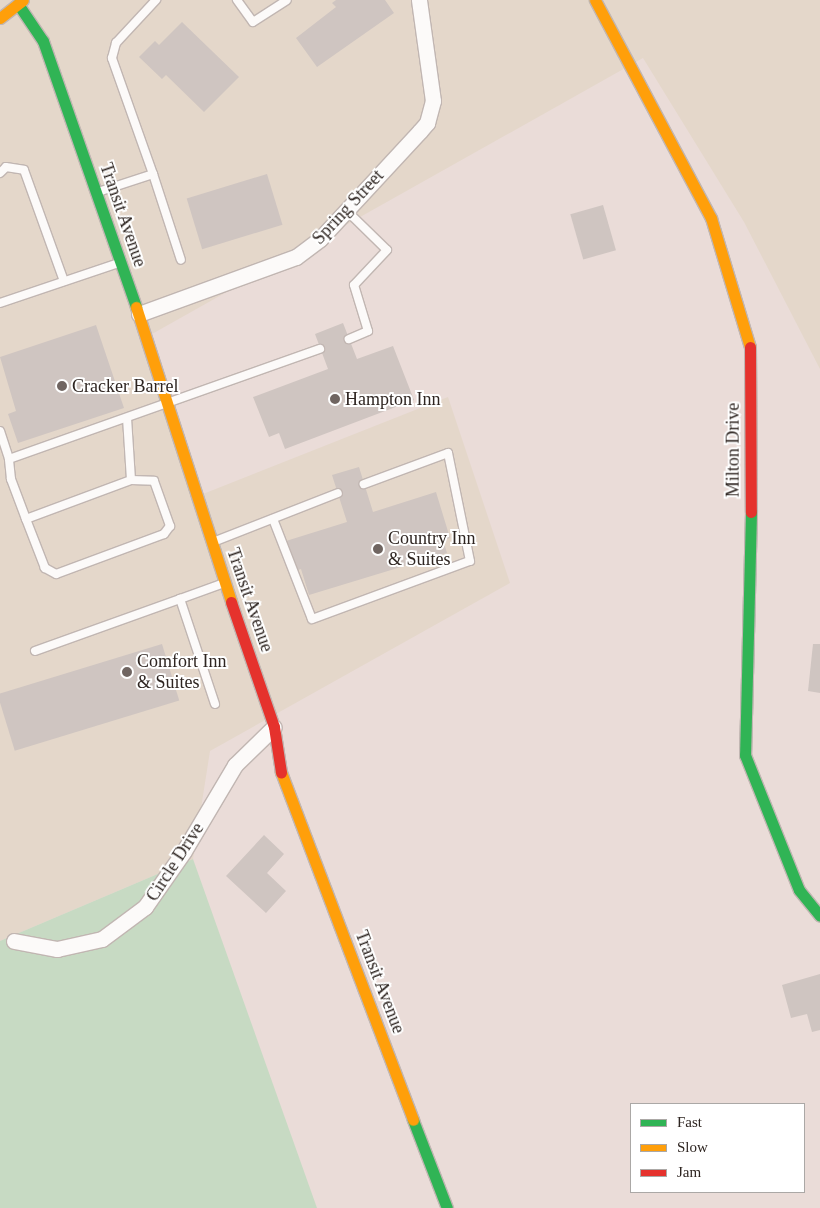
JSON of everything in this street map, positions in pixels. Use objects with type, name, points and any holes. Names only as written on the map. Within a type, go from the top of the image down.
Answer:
[{"type":"street","name":"Spring Street","points":[[139,314],[296,257],[320,239],[420,131],[432,112],[433,90],[419,0]]},
{"type":"street","name":"Milton Drive","points":[[595,0],[711,218],[750,348],[752,448],[745,755],[799,890],[820,916]]},
{"type":"street","points":[[0,18],[20,2]]},
{"type":"street","name":"Transit Avenue","points":[[20,2],[43,41],[139,314],[169,404],[211,542],[274,727],[282,776],[447,1208]]},
{"type":"street","name":"Circle Drive","points":[[14,941],[57,949],[102,939],[145,907],[184,851],[235,765],[274,727]]},
{"type":"lane","points":[[156,0],[116,43],[112,58],[181,260]]},
{"type":"lane","points":[[238,0],[253,22],[288,0]]},
{"type":"lane","points":[[0,173],[6,167],[24,170],[64,281]]},
{"type":"lane","points":[[96,193],[152,174]]},
{"type":"lane","points":[[346,210],[387,250],[354,285],[368,332],[349,339]]},
{"type":"lane","points":[[0,303],[121,262]]},
{"type":"lane","points":[[9,459],[169,404],[320,349]]},
{"type":"lane","points":[[127,418],[131,480]]},
{"type":"lane","points":[[0,432],[9,459],[11,479],[26,519],[45,568],[56,574],[164,534],[170,526],[154,481],[131,480],[26,519]]},
{"type":"lane","points":[[273,519],[312,619],[470,561],[448,453],[364,484]]},
{"type":"lane","points":[[211,542],[338,494]]},
{"type":"lane","points":[[35,651],[226,582]]},
{"type":"lane","points":[[180,599],[214,704]]},
{"type":"shaded area","points":[[0,0],[820,0],[820,369],[744,222],[643,58],[152,334],[203,494],[448,397],[510,583],[210,751],[193,859],[0,941]]},
{"type":"green space","points":[[193,859],[317,1208],[0,1208],[0,941]]},
{"type":"building","points":[[336,0],[385,0],[394,13],[317,67],[296,38],[336,7],[332,3]]},
{"type":"building","points":[[182,22],[239,77],[204,112],[166,75],[162,79],[139,57],[155,41],[159,45]]},
{"type":"building","points":[[267,174],[282,225],[202,249],[187,199]]},
{"type":"building","points":[[603,205],[616,250],[583,260],[570,214]]},
{"type":"building","points":[[343,323],[357,359],[393,346],[414,400],[285,449],[279,433],[269,437],[253,397],[328,369],[315,334]]},
{"type":"building","name":"Cracker Barrel","points":[[96,325],[124,408],[18,443],[8,414],[16,411],[0,357]]},
{"type":"building","points":[[359,467],[373,512],[436,492],[450,538],[443,540],[447,553],[309,595],[301,569],[295,571],[286,541],[347,522],[332,475]]},
{"type":"building","name":"Comfort Inn & Suites","points":[[162,644],[179,700],[15,751],[0,702],[0,694]]},
{"type":"building","points":[[813,644],[820,644],[820,693],[808,691]]},
{"type":"building","points":[[264,835],[284,854],[267,873],[286,891],[266,913],[226,876]]},
{"type":"building","points":[[820,974],[820,1030],[812,1032],[807,1014],[791,1018],[782,985]]},
{"type":"traffic: fast","points":[[18,4],[43,41],[136,307]]},
{"type":"traffic: fast","points":[[751,512],[745,755],[799,890],[820,916]]},
{"type":"traffic: fast","points":[[413,1120],[447,1208]]},
{"type":"traffic: slow","points":[[0,18],[23,0]]},
{"type":"traffic: slow","points":[[595,0],[711,218],[750,347]]},
{"type":"traffic: slow","points":[[136,307],[231,602]]},
{"type":"traffic: slow","points":[[281,772],[413,1120]]},
{"type":"traffic: jam","points":[[750,347],[751,512]]},
{"type":"traffic: jam","points":[[231,602],[274,727],[281,772]]},
{"type":"place","name":"Cracker Barrel","points":[[62,386]]},
{"type":"place","name":"Hampton Inn","points":[[335,399]]},
{"type":"place","name":"Country Inn & Suites","points":[[378,549]]},
{"type":"place","name":"Comfort Inn & Suites","points":[[127,672]]}]
